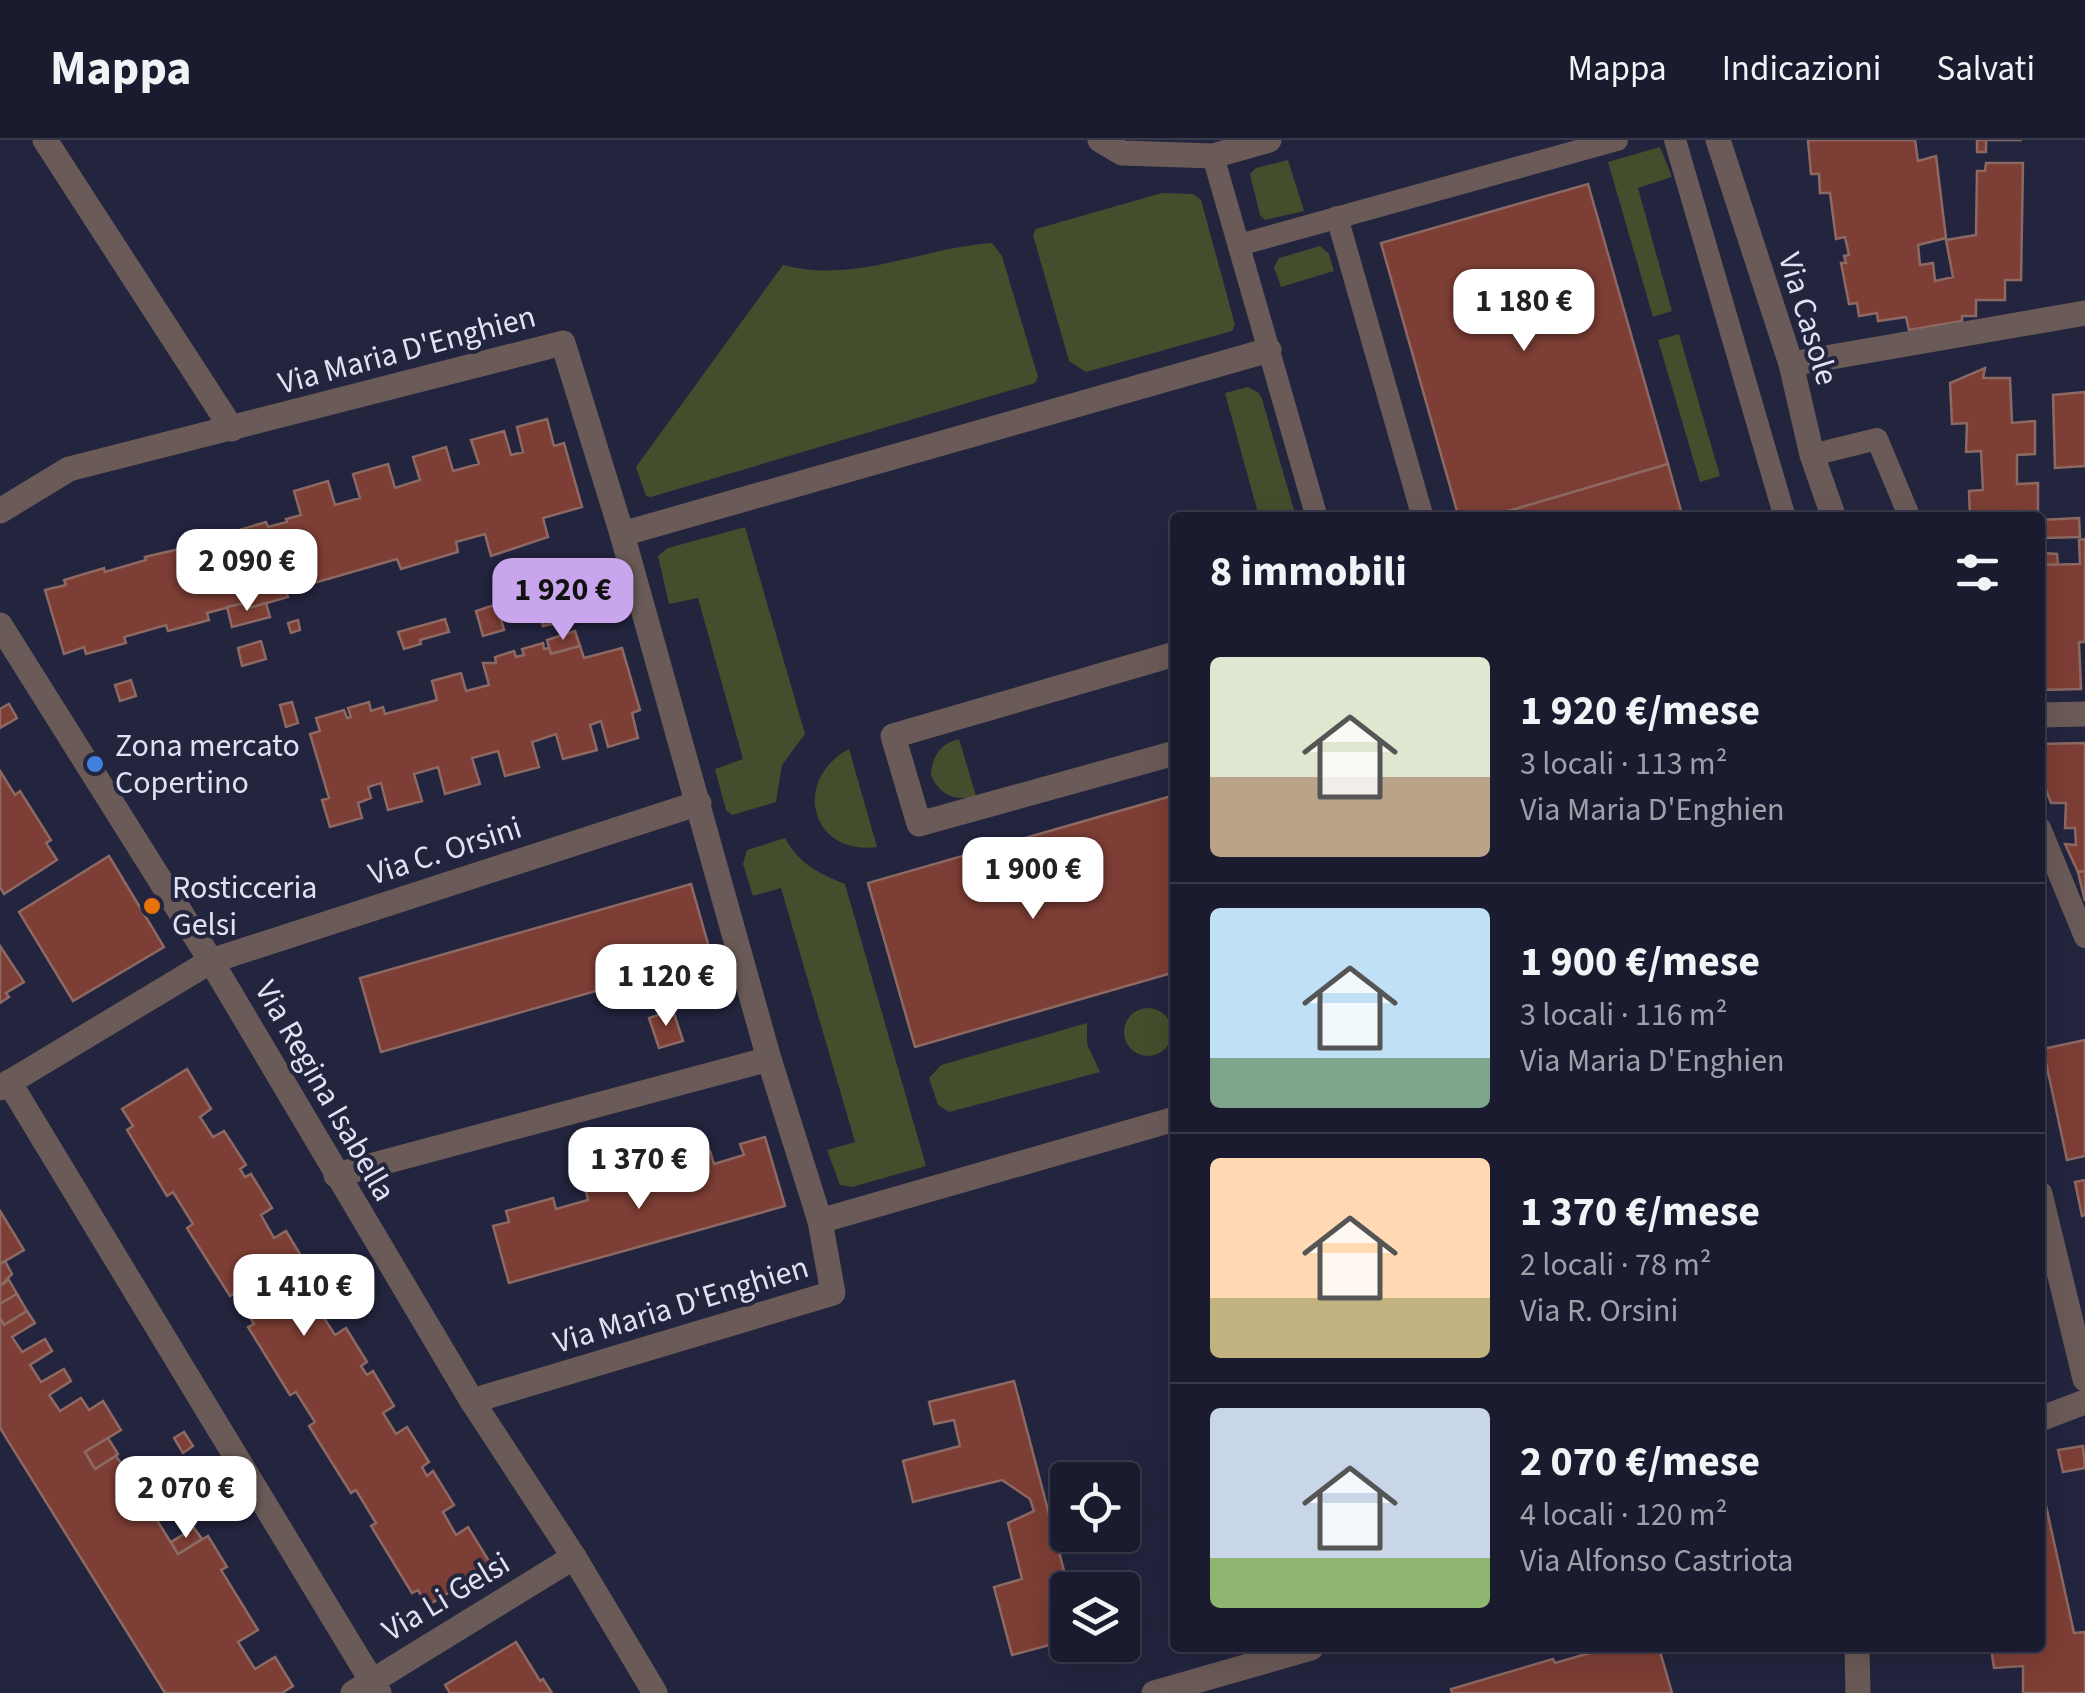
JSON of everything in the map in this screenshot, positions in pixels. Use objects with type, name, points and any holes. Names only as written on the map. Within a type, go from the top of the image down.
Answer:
[{"type":"street","points":[[46,140],[232,429]]},
{"type":"street","points":[[1100,140],[1122,153],[1213,156],[1268,140]]},
{"type":"street","name":"Via Casole","points":[[1718,140],[1790,364],[1812,454],[1832,512]]},
{"type":"street","points":[[1790,364],[2085,313]]},
{"type":"street","name":"Via Maria D'Enghien","points":[[0,511],[69,469],[563,343],[622,534],[769,1059],[820,1220],[833,1294],[472,1401]]},
{"type":"street","points":[[622,534],[1269,350]]},
{"type":"street","name":"Via Regina Isabella","points":[[0,625],[211,961],[472,1401],[574,1557],[655,1693]]},
{"type":"street","points":[[1170,655],[893,736],[919,824],[1170,754]]},
{"type":"street","points":[[2045,715],[2085,714]]},
{"type":"street","name":"Via C. Orsini","points":[[4,1085],[211,961],[699,803]]},
{"type":"street","points":[[336,1175],[769,1059]]},
{"type":"street","points":[[4,1085],[368,1689]]},
{"type":"street","points":[[820,1220],[1170,1120]]},
{"type":"street","points":[[2045,1215],[2085,1379]]},
{"type":"street","points":[[2045,1417],[2085,1402]]},
{"type":"street","name":"Via Li Gelsi","points":[[368,1689],[574,1557]]},
{"type":"street","points":[[1154,1693],[1297,1652]]},
{"type":"street","points":[[1857,1652],[1858,1693]]},
{"type":"lane","points":[[1239,245],[1617,140]]},
{"type":"lane","points":[[1675,140],[1783,512]]},
{"type":"lane","points":[[1213,156],[1315,512]]},
{"type":"lane","points":[[1338,217],[1422,512]]},
{"type":"lane","points":[[1812,454],[1877,438],[1908,512]]},
{"type":"lane","points":[[2045,840],[2085,937]]},
{"type":"green space","points":[[1660,147],[1672,177],[1638,188],[1672,311],[1653,317],[1608,162]]},
{"type":"green space","points":[[1288,160],[1304,211],[1265,220],[1260,215],[1250,174],[1256,168]]},
{"type":"green space","points":[[1162,193],[1193,194],[1201,200],[1235,325],[1232,331],[1086,372],[1069,361],[1033,235],[1036,229]]},
{"type":"green space","points":[[992,243],[1002,256],[1038,377],[1035,383],[646,496],[636,467],[783,265],[810,270],[862,268]]},
{"type":"green space","points":[[1320,246],[1329,254],[1334,271],[1281,287],[1274,267],[1279,258]]},
{"type":"green space","points":[[1679,334],[1720,476],[1700,482],[1658,340]]},
{"type":"green space","points":[[1248,387],[1259,393],[1295,512],[1258,512],[1225,393]]},
{"type":"green space","points":[[745,527],[805,734],[782,765],[776,802],[732,815],[726,810],[715,769],[743,759],[698,598],[669,604],[658,556],[668,548]]},
{"type":"green space","points":[[959,739],[976,796],[949,795],[931,775],[938,752]]},
{"type":"green space","points":[[849,749],[877,847],[854,847],[837,840],[816,813],[820,779],[831,762]]},
{"type":"green space","points":[[785,838],[810,867],[845,884],[926,1166],[852,1187],[840,1185],[827,1150],[855,1142],[781,888],[753,896],[743,864],[747,850]]},
{"type":"green space","points":[[1148,1008],[1165,1015],[1170,1022],[1170,1042],[1165,1049],[1148,1056],[1131,1049],[1124,1032],[1131,1015]]},
{"type":"green space","points":[[1087,1023],[1087,1044],[1100,1072],[949,1112],[938,1105],[929,1078],[941,1065]]},
{"type":"building","points":[[1808,140],[1915,140],[1918,161],[1936,156],[1946,238],[1918,245],[1920,265],[1933,263],[1935,281],[1953,277],[1946,240],[1976,235],[1977,171],[1985,171],[1986,163],[2023,163],[2021,280],[2005,280],[2005,300],[1976,300],[1976,316],[1962,316],[1962,321],[1909,330],[1906,317],[1878,321],[1877,313],[1859,316],[1857,303],[1849,304],[1841,263],[1846,263],[1844,256],[1849,255],[1845,237],[1836,239],[1830,193],[1820,193],[1819,174],[1811,174]]},
{"type":"building","points":[[1977,140],[1986,140],[1986,152],[1977,152]]},
{"type":"building","points":[[1588,184],[1668,464],[1505,512],[1457,512],[1381,243]]},
{"type":"building","points":[[1985,368],[1983,378],[2010,378],[2012,423],[2035,421],[2035,454],[2017,455],[2017,484],[2038,483],[2038,512],[1970,512],[1969,491],[1983,490],[1981,451],[1966,452],[1967,423],[1952,424],[1950,383]]},
{"type":"building","points":[[2085,392],[2085,466],[2055,468],[2053,395]]},
{"type":"building","points":[[547,419],[554,446],[564,443],[582,507],[543,518],[548,537],[491,556],[485,534],[456,542],[458,552],[401,569],[397,559],[286,591],[288,597],[246,609],[245,603],[207,613],[209,620],[168,631],[166,625],[124,637],[126,643],[86,654],[84,647],[64,654],[45,590],[66,585],[64,580],[226,538],[226,534],[266,522],[268,527],[287,522],[286,519],[301,515],[294,491],[328,481],[335,505],[360,498],[353,474],[388,464],[395,488],[420,480],[413,457],[446,447],[453,471],[479,464],[471,440],[504,431],[511,455],[523,452],[517,427]]},
{"type":"building","points":[[1668,464],[1681,512],[1505,512]]},
{"type":"building","points":[[2079,518],[2080,537],[2045,538],[2045,520]]},
{"type":"building","points":[[2085,539],[2085,642],[2079,642],[2081,689],[2045,690],[2045,565],[2080,564],[2079,540]]},
{"type":"building","points":[[2045,553],[2057,554],[2058,564],[2045,565]]},
{"type":"building","points":[[588,562],[597,595],[538,608],[534,595],[505,603],[501,591],[530,584],[529,578]]},
{"type":"building","points":[[245,603],[246,609],[266,603],[270,617],[232,627],[227,607]]},
{"type":"building","points":[[497,604],[504,630],[483,636],[476,611]]},
{"type":"building","points":[[552,609],[556,623],[543,626],[539,612]]},
{"type":"building","points":[[445,619],[449,632],[404,649],[398,632]]},
{"type":"building","points":[[298,620],[300,630],[291,633],[288,623]]},
{"type":"building","points":[[575,631],[580,646],[551,654],[547,640]]},
{"type":"building","points":[[261,641],[266,659],[242,666],[238,648]]},
{"type":"building","points":[[543,643],[551,654],[580,646],[584,658],[622,648],[640,710],[632,713],[638,738],[608,747],[601,721],[590,725],[597,750],[563,759],[556,734],[532,742],[539,767],[505,776],[498,751],[472,758],[480,784],[445,794],[438,767],[414,774],[422,801],[388,810],[381,783],[368,787],[371,798],[358,803],[362,818],[330,827],[322,800],[329,798],[310,734],[320,731],[316,718],[344,710],[347,718],[351,717],[348,708],[369,702],[371,711],[383,707],[385,714],[437,700],[432,681],[461,673],[466,691],[489,685],[483,663],[496,663],[495,657],[514,651],[516,657],[524,655],[522,649]]},
{"type":"building","points":[[131,680],[136,696],[120,701],[115,685]]},
{"type":"building","points":[[292,702],[298,723],[286,727],[280,705]]},
{"type":"building","points":[[9,704],[17,718],[0,728],[0,709]]},
{"type":"building","points":[[2085,743],[2085,871],[2078,872],[2065,844],[2076,845],[2075,828],[2065,828],[2066,803],[2051,803],[2045,787],[2045,744]]},
{"type":"building","points":[[0,771],[15,795],[20,791],[51,840],[46,843],[57,860],[4,894],[0,887]]},
{"type":"building","points":[[1170,796],[1170,973],[915,1047],[868,883]]},
{"type":"building","points":[[109,856],[164,947],[73,1001],[19,912]]},
{"type":"building","points":[[2085,871],[2085,901],[2078,872]]},
{"type":"building","points":[[691,884],[712,958],[381,1052],[360,978]]},
{"type":"building","points":[[0,946],[24,982],[6,993],[9,997],[0,1003]]},
{"type":"building","points":[[711,958],[715,974],[700,978],[704,988],[683,995],[675,969]]},
{"type":"building","points":[[673,1010],[683,1041],[659,1048],[649,1018]]},
{"type":"building","points":[[2085,1040],[2085,1156],[2067,1160],[2045,1049]]},
{"type":"building","points":[[187,1069],[211,1109],[200,1117],[213,1137],[224,1131],[246,1165],[240,1169],[245,1177],[251,1174],[272,1208],[261,1215],[274,1238],[286,1231],[306,1264],[300,1267],[305,1276],[311,1273],[333,1308],[322,1315],[335,1335],[346,1328],[367,1362],[361,1366],[367,1375],[373,1371],[394,1406],[383,1413],[396,1434],[407,1427],[429,1462],[422,1467],[427,1476],[433,1471],[454,1505],[443,1512],[456,1535],[468,1527],[492,1566],[427,1606],[418,1590],[412,1593],[371,1526],[376,1523],[356,1490],[351,1493],[309,1426],[315,1422],[296,1392],[290,1395],[248,1327],[254,1324],[235,1293],[230,1296],[187,1228],[193,1224],[173,1192],[167,1196],[127,1130],[133,1126],[122,1109]]},
{"type":"building","points":[[765,1137],[785,1206],[509,1283],[493,1226],[509,1222],[506,1211],[553,1198],[556,1209],[588,1200],[585,1187],[631,1174],[634,1187],[665,1178],[661,1165],[710,1151],[714,1164],[744,1155],[740,1144]]},
{"type":"building","points":[[2085,1180],[2085,1215],[2082,1216],[2075,1182]]},
{"type":"building","points":[[0,1211],[24,1250],[0,1264]]},
{"type":"building","points":[[5,1261],[12,1274],[0,1286],[0,1264]]},
{"type":"building","points":[[9,1280],[17,1294],[0,1304],[0,1286]]},
{"type":"building","points":[[17,1294],[27,1311],[4,1325],[0,1304]]},
{"type":"building","points":[[27,1311],[35,1323],[12,1337],[22,1352],[45,1339],[52,1351],[30,1365],[41,1382],[64,1369],[71,1381],[49,1395],[60,1411],[81,1398],[89,1410],[103,1401],[121,1430],[85,1452],[95,1469],[116,1456],[124,1468],[131,1464],[146,1493],[142,1496],[178,1554],[208,1536],[227,1567],[221,1570],[258,1630],[238,1642],[255,1669],[275,1657],[293,1686],[282,1693],[165,1693],[0,1428],[0,1318],[4,1325]]},
{"type":"building","points":[[1014,1381],[1050,1518],[1050,1552],[1059,1552],[1064,1572],[1050,1572],[1050,1645],[1012,1655],[994,1587],[1022,1579],[1008,1523],[1034,1511],[1030,1499],[1002,1480],[913,1502],[903,1461],[960,1446],[954,1420],[934,1424],[929,1402]]},
{"type":"building","points":[[184,1432],[193,1446],[183,1453],[174,1438]]},
{"type":"building","points":[[108,1438],[118,1454],[95,1469],[85,1452]]},
{"type":"building","points":[[2083,1446],[2085,1468],[2063,1472],[2058,1450]]},
{"type":"building","points":[[2045,1501],[2074,1633],[2085,1632],[2085,1693],[2023,1693],[2023,1666],[1994,1668],[1992,1652],[2045,1652]]},
{"type":"building","points":[[194,1528],[202,1539],[178,1554],[171,1542]]},
{"type":"building","points":[[516,1642],[552,1693],[450,1693],[445,1685]]},
{"type":"building","points":[[1593,1652],[1660,1652],[1672,1693],[1452,1693],[1451,1689],[1553,1659],[1555,1663]]},
{"type":"place","name":"Zona mercato Copertino","points":[[95,764]]},
{"type":"place","name":"Rosticceria Gelsi","points":[[152,906]]}]
